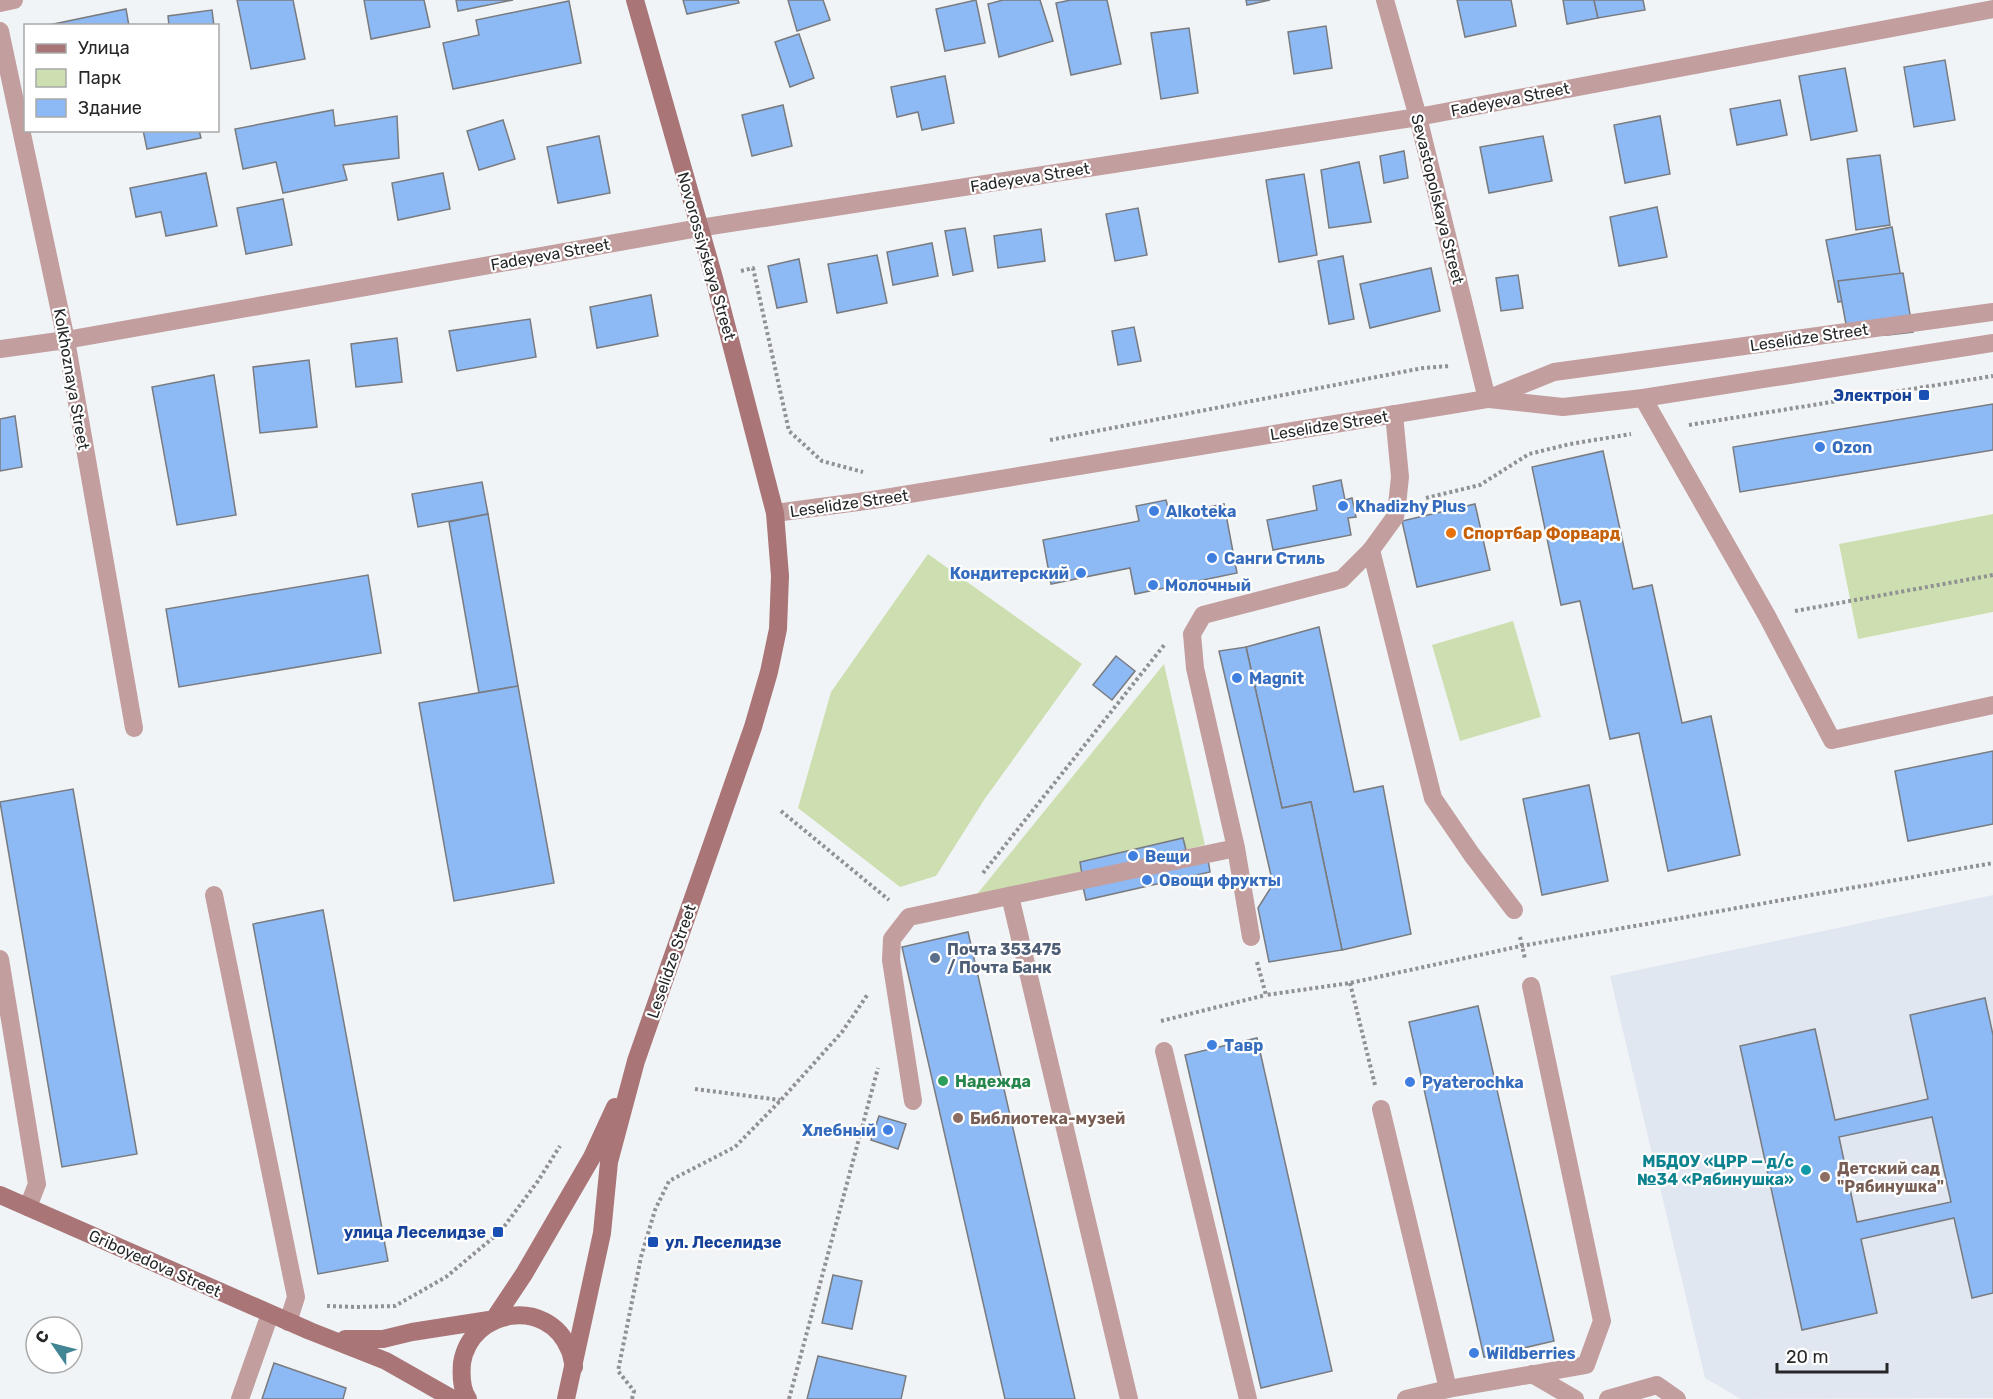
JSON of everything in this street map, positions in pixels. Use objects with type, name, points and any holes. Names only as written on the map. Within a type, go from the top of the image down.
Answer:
[{"type":"street","points":[[0,3],[14,0]]},
{"type":"street","name":"Novorossiyskaya Street","points":[[634,0],[714,278],[775,513]]},
{"type":"street","name":"Sevastopolskaya Street","points":[[1385,0],[1418,117],[1487,399]]},
{"type":"street","name":"Fadeyeva Street","points":[[0,349],[66,340],[699,228],[1418,117],[1993,9]]},
{"type":"street","name":"Kolkhoznaya Street","points":[[0,31],[66,340],[134,728]]},
{"type":"street","name":"Leselidze Street","points":[[570,1398],[602,1233],[609,1162],[636,1061],[753,727],[769,672],[778,629],[780,576],[775,513],[873,500],[1487,399],[1554,372],[1993,312]]},
{"type":"street","name":"Leselidze Street","points":[[1487,399],[1563,407],[1643,398],[1993,343]]},
{"type":"street","points":[[1643,398],[1767,616],[1832,740],[1993,705]]},
{"type":"street","points":[[1251,938],[1236,848],[1195,668],[1192,634],[1203,615],[1342,579],[1371,550],[1395,517],[1397,506],[1400,477],[1394,414]]},
{"type":"street","points":[[1371,550],[1433,798],[1472,855],[1514,910]]},
{"type":"street","points":[[913,1101],[891,960],[892,939],[909,917],[1236,848]]},
{"type":"street","points":[[214,895],[296,1297],[288,1322]]},
{"type":"street","points":[[1010,896],[1129,1399]]},
{"type":"street","points":[[0,958],[37,1184],[28,1207]]},
{"type":"street","points":[[1406,1399],[1448,1389],[1586,1365],[1602,1321],[1531,986]]},
{"type":"street","points":[[1164,1051],[1248,1399]]},
{"type":"street","name":"Leselidze Street","points":[[468,1399],[461,1375],[464,1352],[475,1334],[494,1320],[524,1274],[592,1157],[636,1061]]},
{"type":"street","points":[[1381,1109],[1448,1389]]},
{"type":"street","name":"Griboyedova Street","points":[[0,1195],[288,1322],[386,1361],[453,1399]]},
{"type":"street","points":[[240,1399],[270,1314]]},
{"type":"street","name":"Griboyedova Street","points":[[310,1331],[351,1341],[383,1339],[516,1315],[537,1318],[555,1329],[569,1348],[574,1369]]},
{"type":"street","points":[[1532,1374],[1575,1399]]},
{"type":"street","points":[[1608,1399],[1657,1385],[1677,1399]]},
{"type":"path","points":[[714,278],[753,268],[789,431],[822,461],[871,474]]},
{"type":"path","points":[[1046,441],[1423,368],[1479,363]]},
{"type":"path","points":[[1767,616],[1993,577]]},
{"type":"path","points":[[954,909],[1171,638]]},
{"type":"path","points":[[781,811],[909,917]]},
{"type":"path","points":[[1164,1051],[1157,1022],[1266,995],[1350,983],[1521,946],[1993,863]]},
{"type":"path","points":[[1251,938],[1266,995]]},
{"type":"path","points":[[632,1399],[634,1391],[618,1371],[641,1257],[655,1210],[669,1181],[735,1147],[842,1032],[891,960]]},
{"type":"path","points":[[1350,983],[1381,1109]]},
{"type":"path","points":[[789,1399],[879,1066]]},
{"type":"path","points":[[695,1089],[781,1100]]},
{"type":"shaded area","name":"Детский сад \"Рябинушка\"","points":[[1993,895],[1993,1398],[1741,1399],[1705,1378],[1610,976]]},
{"type":"green space","points":[[1993,514],[1993,612],[1858,639],[1839,544]]},
{"type":"green space","points":[[928,554],[1082,664],[984,800],[936,876],[900,887],[798,808],[831,692]]},
{"type":"green space","points":[[1513,621],[1541,717],[1460,741],[1432,645]]},
{"type":"green space","points":[[1164,664],[1205,845],[973,899]]},
{"type":"building","points":[[237,0],[293,0],[305,59],[251,69]]},
{"type":"building","points":[[364,0],[424,0],[430,27],[371,39]]},
{"type":"building","points":[[456,0],[513,0],[458,11]]},
{"type":"building","points":[[683,0],[738,0],[739,3],[687,14]]},
{"type":"building","points":[[788,0],[823,0],[830,20],[797,31]]},
{"type":"building","points":[[976,0],[985,43],[945,51],[936,9]]},
{"type":"building","points":[[1003,0],[1040,0],[1053,41],[999,57],[988,4]]},
{"type":"building","points":[[1071,0],[1107,0],[1121,64],[1071,75],[1056,3]]},
{"type":"building","points":[[1246,0],[1270,0],[1247,5]]},
{"type":"building","points":[[1457,0],[1511,0],[1516,26],[1465,37]]},
{"type":"building","points":[[1563,0],[1594,0],[1598,18],[1567,24]]},
{"type":"building","points":[[1594,0],[1643,0],[1645,10],[1598,18]]},
{"type":"building","points":[[569,1],[581,63],[453,89],[443,43],[479,35],[476,20]]},
{"type":"building","points":[[126,9],[129,24],[54,24]]},
{"type":"building","points":[[212,10],[214,24],[169,24],[168,16]]},
{"type":"building","points":[[1326,26],[1332,68],[1294,74],[1288,32]]},
{"type":"building","points":[[1189,28],[1198,93],[1161,99],[1151,33]]},
{"type":"building","points":[[799,34],[814,78],[790,87],[775,42]]},
{"type":"building","points":[[1945,60],[1955,120],[1914,127],[1904,67]]},
{"type":"building","points":[[1845,68],[1857,131],[1811,140],[1799,76]]},
{"type":"building","points":[[945,76],[954,123],[922,130],[918,112],[897,117],[891,87]]},
{"type":"building","points":[[1780,100],[1787,135],[1737,145],[1730,109]]},
{"type":"building","points":[[783,105],[792,146],[752,156],[742,115]]},
{"type":"building","points":[[333,110],[335,126],[397,116],[399,158],[343,165],[347,180],[283,193],[276,162],[243,169],[235,129]]},
{"type":"building","points":[[1660,116],[1670,174],[1625,183],[1614,125]]},
{"type":"building","points":[[503,120],[515,159],[479,170],[467,131]]},
{"type":"building","points":[[143,132],[200,132],[201,138],[147,149]]},
{"type":"building","points":[[599,136],[610,193],[558,203],[547,147]]},
{"type":"building","points":[[1543,136],[1552,181],[1489,193],[1480,147]]},
{"type":"building","points":[[1404,151],[1408,178],[1384,183],[1380,156]]},
{"type":"building","points":[[1880,155],[1890,225],[1856,230],[1847,159]]},
{"type":"building","points":[[1359,162],[1371,222],[1329,228],[1321,170]]},
{"type":"building","points":[[206,173],[217,226],[166,236],[161,212],[136,217],[130,188]]},
{"type":"building","points":[[443,173],[450,209],[398,220],[392,183]]},
{"type":"building","points":[[1304,174],[1317,255],[1279,262],[1266,180]]},
{"type":"building","points":[[283,199],[292,245],[246,254],[237,208]]},
{"type":"building","points":[[1657,207],[1667,257],[1619,266],[1610,217]]},
{"type":"building","points":[[1138,208],[1147,255],[1115,261],[1106,214]]},
{"type":"building","points":[[1892,227],[1903,289],[1838,302],[1826,240]]},
{"type":"building","points":[[965,228],[973,271],[953,275],[945,231]]},
{"type":"building","points":[[1041,229],[1045,261],[998,268],[994,236]]},
{"type":"building","points":[[932,243],[938,276],[893,285],[887,252]]},
{"type":"building","points":[[877,255],[887,303],[837,313],[828,264]]},
{"type":"building","points":[[1343,256],[1354,319],[1329,324],[1318,261]]},
{"type":"building","points":[[799,259],[807,302],[777,308],[768,266]]},
{"type":"building","points":[[1431,268],[1440,311],[1370,328],[1360,284]]},
{"type":"building","points":[[1903,273],[1913,332],[1888,335],[1848,335],[1838,281]]},
{"type":"building","points":[[1518,275],[1523,308],[1501,311],[1496,278]]},
{"type":"building","points":[[651,295],[658,336],[597,348],[590,307]]},
{"type":"building","points":[[530,319],[536,357],[457,371],[449,331]]},
{"type":"building","points":[[1134,327],[1141,361],[1118,365],[1112,331]]},
{"type":"building","points":[[397,338],[402,382],[356,387],[351,344]]},
{"type":"building","points":[[309,360],[317,427],[260,433],[253,367]]},
{"type":"building","points":[[214,375],[236,515],[177,525],[152,387]]},
{"type":"building","points":[[1993,404],[1993,450],[1740,492],[1733,447]]},
{"type":"building","points":[[15,416],[22,467],[0,471],[0,419]]},
{"type":"building","points":[[1603,451],[1633,589],[1652,585],[1682,723],[1711,716],[1740,855],[1668,871],[1639,733],[1610,739],[1580,601],[1561,605],[1532,467]]},
{"type":"building","points":[[1341,480],[1345,500],[1352,498],[1356,517],[1348,518],[1351,535],[1273,550],[1267,520],[1317,510],[1313,486]]},
{"type":"building","points":[[482,482],[488,514],[418,527],[412,494]]},
{"type":"building","points":[[1166,500],[1170,515],[1224,504],[1237,573],[1135,594],[1130,568],[1051,584],[1043,540],[1139,521],[1136,506]]},
{"type":"building","points":[[1475,504],[1490,570],[1417,587],[1402,521]]},
{"type":"building","points":[[488,514],[518,686],[479,693],[449,522]]},
{"type":"building","points":[[368,575],[381,653],[179,687],[166,609]]},
{"type":"building","points":[[1319,627],[1354,792],[1383,786],[1411,934],[1342,950],[1311,802],[1282,808],[1246,647]]},
{"type":"building","points":[[1246,647],[1282,808],[1311,802],[1342,950],[1269,962],[1258,908],[1273,884],[1219,651]]},
{"type":"building","points":[[1116,656],[1135,671],[1112,700],[1093,685]]},
{"type":"building","points":[[518,686],[554,883],[454,901],[419,703]]},
{"type":"building","points":[[1993,751],[1993,824],[1908,841],[1895,771]]},
{"type":"building","points":[[1589,785],[1608,881],[1542,895],[1523,799]]},
{"type":"building","points":[[73,789],[137,1154],[62,1167],[0,802]]},
{"type":"building","name":"Вещи","points":[[1183,838],[1186,850],[1082,874],[1080,862]]},
{"type":"building","name":"Овощи фрукты","points":[[1208,859],[1210,872],[1086,900],[1083,887]]},
{"type":"building","points":[[323,910],[388,1261],[318,1274],[253,924]]},
{"type":"building","points":[[968,932],[1075,1399],[1005,1399],[902,947]]},
{"type":"building","name":"МБДОУ «ЦРР — д/с №34 «Рябинушка»","points":[[1985,998],[1993,1035],[1993,1293],[1972,1298],[1954,1218],[1861,1239],[1877,1313],[1802,1330],[1740,1046],[1815,1029],[1835,1120],[1928,1099],[1910,1015]],"holes":[[[1932,1117],[1951,1202],[1857,1222],[1839,1137]]]},
{"type":"building","points":[[1478,1006],[1554,1341],[1484,1357],[1409,1022]]},
{"type":"building","points":[[1257,1038],[1332,1371],[1261,1388],[1185,1055]]},
{"type":"building","points":[[879,1116],[906,1124],[898,1149],[871,1140]]},
{"type":"building","points":[[833,1275],[862,1281],[852,1329],[822,1323]]},
{"type":"building","points":[[818,1356],[906,1376],[901,1399],[807,1399]]},
{"type":"building","points":[[274,1363],[346,1388],[343,1399],[262,1399]]},
{"type":"place","name":"Электрон","points":[[1924,395]]},
{"type":"place","name":"Ozon","points":[[1820,447]]},
{"type":"place","name":"Khadizhy Plus","points":[[1343,506]]},
{"type":"place","name":"Alkoteka","points":[[1154,511]]},
{"type":"place","name":"Спортбар Форвард","points":[[1451,533]]},
{"type":"place","name":"Санги Стиль","points":[[1212,558]]},
{"type":"place","name":"Кондитерский","points":[[1081,573]]},
{"type":"place","name":"Молочный","points":[[1153,585]]},
{"type":"place","name":"Magnit","points":[[1237,678]]},
{"type":"place","name":"Вещи","points":[[1133,856]]},
{"type":"place","name":"Овощи фрукты","points":[[1147,880]]},
{"type":"place","name":"Почта 353475 / Почта Банк","points":[[935,958]]},
{"type":"place","name":"Тавр","points":[[1212,1045]]},
{"type":"place","name":"Надежда","points":[[943,1081]]},
{"type":"place","name":"Pyaterochka","points":[[1410,1082]]},
{"type":"place","name":"Библиотека-музей","points":[[958,1118]]},
{"type":"place","name":"Хлебный","points":[[888,1130]]},
{"type":"place","name":"МБДОУ «ЦРР — д/с №34 «Рябинушка»","points":[[1806,1170]]},
{"type":"place","name":"Детский сад \"Рябинушка\"","points":[[1825,1177]]},
{"type":"place","name":"улица Леселидзе","points":[[498,1232]]},
{"type":"place","name":"ул. Леселидзе","points":[[653,1242]]},
{"type":"place","name":"Wildberries","points":[[1474,1353]]}]
